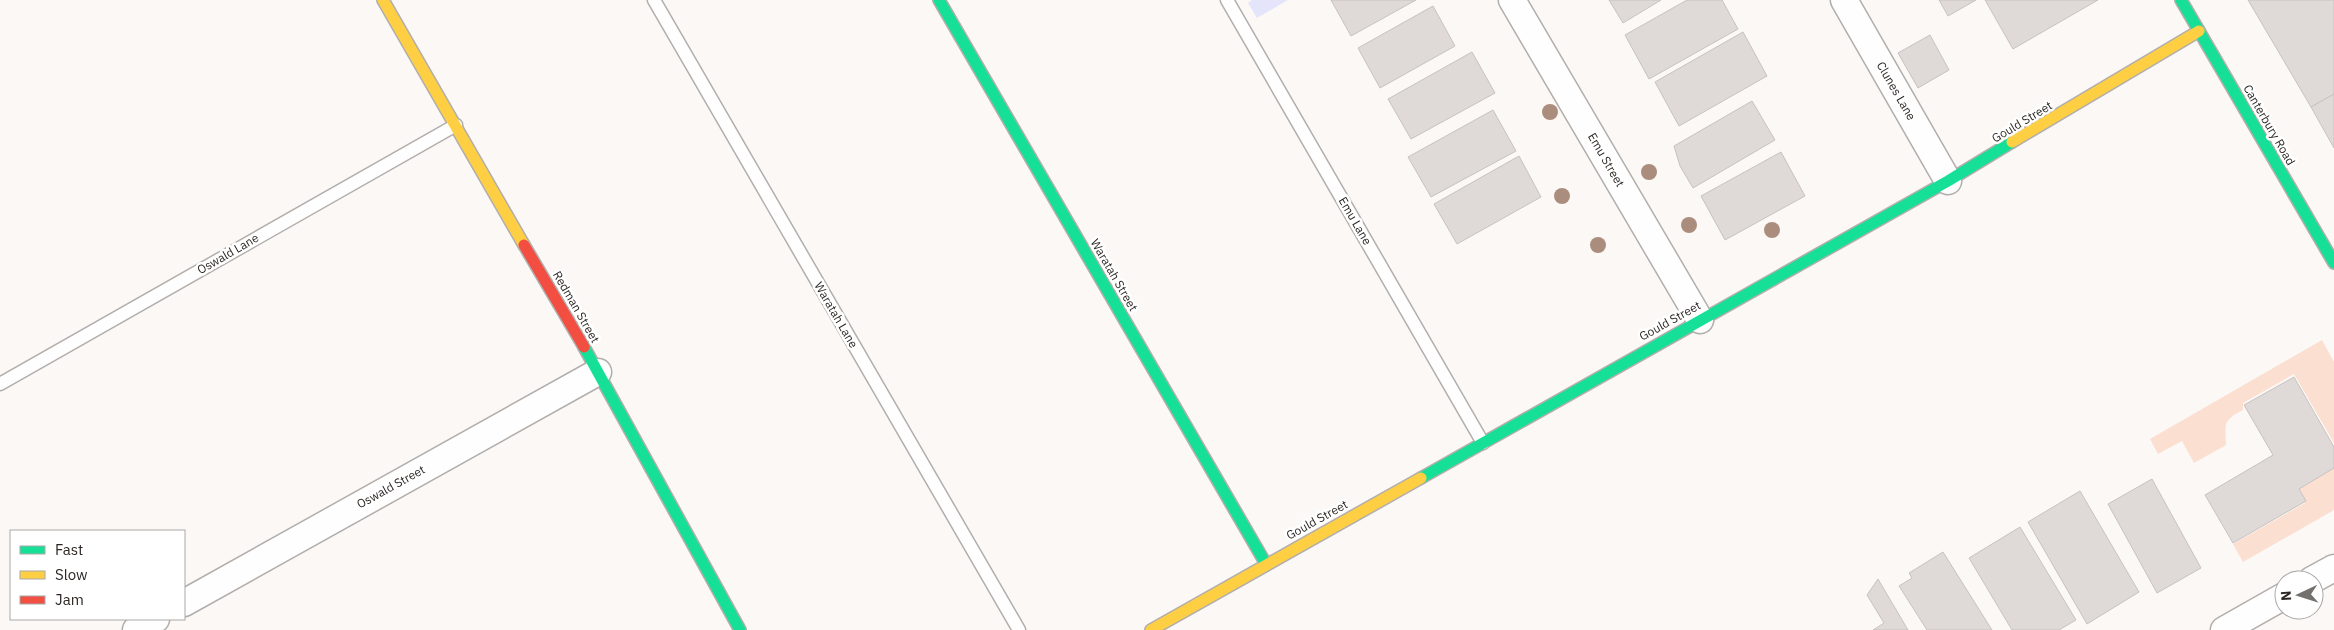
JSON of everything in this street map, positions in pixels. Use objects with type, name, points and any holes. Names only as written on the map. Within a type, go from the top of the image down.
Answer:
[{"type":"main road","name":"Redman Street","points":[[383,0],[598,372],[740,630]]},
{"type":"main road","name":"Waratah Street","points":[[939,0],[1266,564]]},
{"type":"main road","name":"Canterbury Road","points":[[2181,0],[2334,263]]},
{"type":"main road","name":"Gould Street","points":[[1151,630],[1948,181],[2199,31]]},
{"type":"street","name":"Emu Street","points":[[1512,0],[1700,320]]},
{"type":"street","name":"Clunes Lane","points":[[1844,0],[1948,181]]},
{"type":"street","name":"Oswald Street","points":[[185,602],[598,372]]},
{"type":"street","points":[[2224,630],[2274,602]]},
{"type":"street","points":[[136,630],[154,620]]},
{"type":"lane","name":"Waratah Lane","points":[[654,0],[1019,630]]},
{"type":"lane","name":"Emu Lane","points":[[1227,0],[1483,442]]},
{"type":"lane","name":"Oswald Lane","points":[[0,384],[456,125]]},
{"type":"shaded area","points":[[2322,340],[2334,362],[2334,443],[2294,374],[2243,403],[2243,410],[2232,417],[2227,423],[2225,432],[2226,445],[2194,463],[2182,441],[2158,454],[2150,439]]},
{"type":"shaded area","points":[[2334,467],[2334,510],[2243,562],[2233,544],[2305,503],[2297,489]]},
{"type":"water","points":[[1252,0],[1288,0],[1257,18],[1248,3]]},
{"type":"building","points":[[1331,0],[1416,0],[1351,36]]},
{"type":"building","points":[[1609,0],[1661,0],[1623,23]]},
{"type":"building","points":[[1687,0],[1722,0],[1738,29],[1649,79],[1625,35]]},
{"type":"building","points":[[1939,0],[1976,0],[1948,16]]},
{"type":"building","points":[[1985,0],[2098,0],[2013,49]]},
{"type":"building","points":[[2248,0],[2334,0],[2334,94],[2311,107]]},
{"type":"building","points":[[1433,6],[1455,46],[1380,88],[1358,48]]},
{"type":"building","points":[[1743,32],[1767,76],[1679,126],[1655,82]]},
{"type":"building","points":[[1930,35],[1949,70],[1918,88],[1898,53]]},
{"type":"building","points":[[1472,52],[1495,93],[1411,139],[1388,99]]},
{"type":"building","points":[[2334,94],[2334,148],[2311,107]]},
{"type":"building","points":[[1752,101],[1775,140],[1693,188],[1680,166],[1674,146]]},
{"type":"building","points":[[1493,110],[1516,151],[1431,197],[1408,157]]},
{"type":"building","points":[[1781,152],[1805,196],[1725,240],[1701,196]]},
{"type":"building","points":[[1519,156],[1541,197],[1457,244],[1434,204]]},
{"type":"building","points":[[2294,377],[2334,447],[2334,468],[2299,489],[2306,501],[2233,543],[2205,495],[2273,455],[2244,405]]},
{"type":"building","points":[[2152,479],[2201,568],[2157,593],[2108,504]]},
{"type":"building","points":[[2080,491],[2139,592],[2087,624],[2028,522]]},
{"type":"building","points":[[2020,527],[2076,620],[2059,630],[2012,630],[1969,558]]},
{"type":"building","points":[[1943,552],[1992,630],[1927,630],[1899,586],[1912,578],[1909,573]]},
{"type":"building","points":[[1878,579],[1908,630],[1873,630],[1884,623],[1867,595]]},
{"type":"traffic: fast","points":[[939,0],[1266,564]]},
{"type":"traffic: fast","points":[[2181,0],[2334,263]]},
{"type":"traffic: fast","points":[[1421,478],[1948,181],[2012,142]]},
{"type":"traffic: fast","points":[[584,347],[740,630]]},
{"type":"traffic: slow","points":[[383,0],[524,245]]},
{"type":"traffic: slow","points":[[2012,142],[2199,31]]},
{"type":"traffic: slow","points":[[1151,630],[1421,478]]},
{"type":"traffic: jam","points":[[524,245],[584,347]]}]
